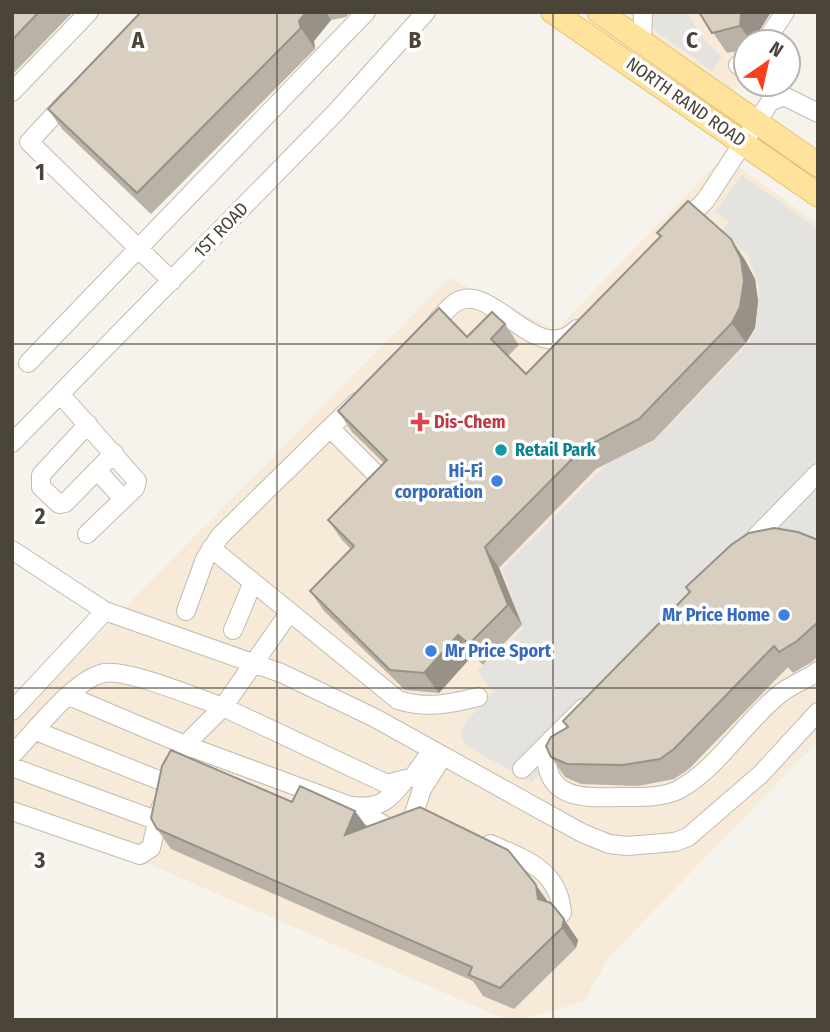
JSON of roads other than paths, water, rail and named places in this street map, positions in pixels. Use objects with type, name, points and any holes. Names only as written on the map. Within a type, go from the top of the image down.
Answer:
[{"type":"main road","name":"NORTH RAND ROAD","points":[[554,12],[818,195]]},
{"type":"main road","name":"NORTH RAND ROAD","points":[[599,12],[818,165]]},
{"type":"street","points":[[12,92],[89,12]]},
{"type":"street","points":[[28,363],[366,12]]},
{"type":"street","name":"1ST ROAD","points":[[12,443],[335,112],[426,12]]},
{"type":"street","points":[[642,42],[643,12]]},
{"type":"street","points":[[774,28],[785,12]]},
{"type":"street","points":[[84,82],[29,142],[172,281]]},
{"type":"street","points":[[670,234],[705,201],[770,102],[778,96],[799,101],[818,113]]},
{"type":"street","points":[[417,343],[455,302],[466,300],[488,306],[540,337],[554,341],[569,337],[587,318]]},
{"type":"street","points":[[186,611],[211,548],[369,390]]},
{"type":"street","points":[[61,394],[137,481],[123,499],[87,534]]},
{"type":"street","points":[[88,424],[39,481],[54,500],[65,503],[114,453]]},
{"type":"street","points":[[330,428],[385,483]]},
{"type":"street","points":[[97,470],[123,499]]},
{"type":"street","points":[[732,561],[818,473]]},
{"type":"street","points":[[211,548],[398,700],[417,706],[435,706],[478,697]]},
{"type":"street","points":[[12,550],[105,611],[281,673],[438,753],[582,833],[609,844],[642,847],[675,842],[700,830],[761,774],[818,712]]},
{"type":"street","points":[[233,631],[253,582]]},
{"type":"street","points":[[12,710],[105,611]]},
{"type":"street","points":[[12,811],[140,855],[151,848],[166,783],[185,745],[223,707],[289,612]]},
{"type":"street","points":[[547,744],[545,759],[557,786],[579,798],[647,797],[678,790],[705,771],[781,693],[818,671]]},
{"type":"street","points":[[12,755],[78,686],[104,673],[125,675],[223,707],[380,782],[404,781],[413,777],[438,753]]},
{"type":"street","points":[[69,696],[185,745],[350,806],[393,830],[411,822],[438,753]]},
{"type":"street","points":[[522,769],[594,698]]},
{"type":"street","points":[[36,731],[166,783]]},
{"type":"street","points":[[12,766],[158,821]]},
{"type":"street","points":[[350,806],[369,808],[390,800],[404,781]]},
{"type":"street","points":[[419,800],[432,814]]},
{"type":"street","points":[[479,839],[516,856],[549,877],[558,887],[562,913]]},
{"type":"place","name":"Dis-Chem","points":[[420,422]]},
{"type":"place","name":"Retail Park","points":[[501,450]]},
{"type":"place","name":"Hi-Fi corporation","points":[[497,481]]},
{"type":"place","name":"Mr Price Home","points":[[784,615]]},
{"type":"place","name":"Mr Price Sport","points":[[431,651]]}]
